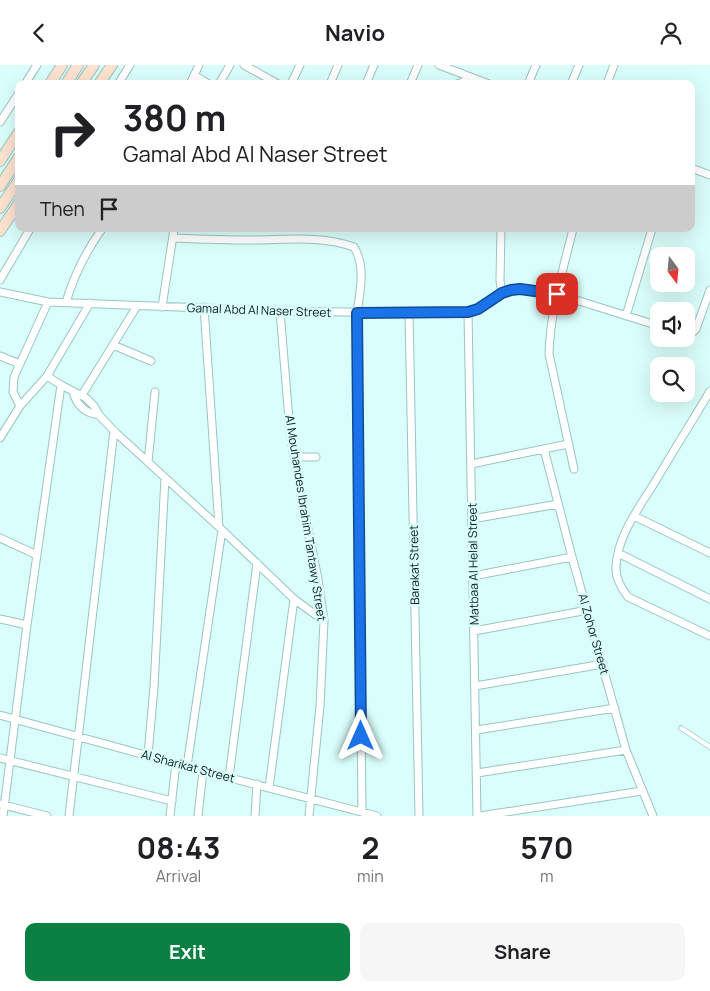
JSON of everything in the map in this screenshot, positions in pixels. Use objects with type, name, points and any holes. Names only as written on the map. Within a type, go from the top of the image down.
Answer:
[{"type":"street","points":[[27,80],[37,65]]},
{"type":"street","points":[[53,80],[62,65]]},
{"type":"street","points":[[69,80],[78,65]]},
{"type":"street","points":[[85,80],[94,65]]},
{"type":"street","points":[[102,80],[112,65]]},
{"type":"street","points":[[121,80],[130,65]]},
{"type":"street","points":[[192,80],[199,65]]},
{"type":"street","points":[[221,80],[230,65]]},
{"type":"street","points":[[244,65],[271,80]]},
{"type":"street","points":[[293,80],[300,65]]},
{"type":"street","points":[[332,80],[338,65]]},
{"type":"street","points":[[368,80],[374,65]]},
{"type":"street","points":[[412,80],[418,65]]},
{"type":"street","points":[[439,65],[479,80]]},
{"type":"street","points":[[530,80],[536,65]]},
{"type":"street","points":[[573,80],[579,65]]},
{"type":"street","points":[[608,80],[614,65]]},
{"type":"street","points":[[194,75],[202,80]]},
{"type":"street","points":[[468,80],[474,78]]},
{"type":"street","points":[[0,122],[15,99]]},
{"type":"street","points":[[0,161],[15,138]]},
{"type":"street","points":[[0,186],[15,163]]},
{"type":"street","points":[[695,169],[710,175]]},
{"type":"street","points":[[0,208],[15,186]]},
{"type":"street","points":[[0,231],[4,221],[15,208]]},
{"type":"street","points":[[0,280],[28,232]]},
{"type":"street","points":[[66,302],[80,266],[100,232]]},
{"type":"street","points":[[162,307],[174,232]]},
{"type":"street","points":[[288,239],[289,232]]},
{"type":"street","points":[[501,232],[500,280],[502,293]]},
{"type":"street","points":[[572,232],[557,294],[549,337],[549,354],[574,469]]},
{"type":"street","points":[[626,316],[651,232]]},
{"type":"street","points":[[174,238],[306,239],[334,242],[354,247],[359,257],[361,273],[357,313],[362,812]]},
{"type":"street","name":"Gamal Abd Al Naser Street","points":[[0,292],[48,302],[280,311],[408,313],[468,312],[487,305],[502,293],[520,289],[557,294],[650,323]]},
{"type":"street","points":[[695,330],[710,290]]},
{"type":"street","points":[[20,406],[16,399],[13,384],[48,302]]},
{"type":"street","points":[[0,438],[20,406],[47,375],[90,303]]},
{"type":"street","points":[[82,395],[137,305]]},
{"type":"street","points":[[186,766],[220,528],[204,307]]},
{"type":"street","name":"Al Mouhandes Ibrahim Tantawy Street","points":[[280,311],[290,432],[318,579],[324,621],[320,706],[309,816]]},
{"type":"street","name":"Matbaa Al Helal Street","points":[[468,312],[479,816]]},
{"type":"street","name":"Barakat Street","points":[[408,313],[420,816]]},
{"type":"street","points":[[113,345],[151,361]]},
{"type":"street","points":[[0,356],[20,364]]},
{"type":"street","points":[[47,375],[90,401],[99,415],[114,431],[294,599],[324,621]]},
{"type":"street","points":[[3,816],[2,804],[10,760],[26,625],[61,385]]},
{"type":"street","points":[[73,391],[74,397],[81,408],[92,414],[99,415]]},
{"type":"street","points":[[710,391],[634,516],[618,553],[616,568],[617,579],[628,597],[708,635],[710,625]]},
{"type":"street","points":[[148,462],[155,392]]},
{"type":"street","points":[[70,816],[114,431]]},
{"type":"street","points":[[472,464],[568,444]]},
{"type":"street","name":"Al Zohor Street","points":[[544,449],[626,750],[653,816]]},
{"type":"street","points":[[294,457],[316,457]]},
{"type":"street","points":[[148,755],[165,478]]},
{"type":"street","points":[[472,519],[558,504]]},
{"type":"street","points":[[634,516],[710,553]]},
{"type":"street","points":[[0,538],[36,555]]},
{"type":"street","points":[[618,553],[710,599]]},
{"type":"street","points":[[473,576],[572,557]]},
{"type":"street","points":[[229,777],[257,563]]},
{"type":"street","points":[[269,788],[294,599]]},
{"type":"street","points":[[474,631],[588,610]]},
{"type":"street","points":[[0,619],[26,625]]},
{"type":"street","points":[[475,686],[603,664]]},
{"type":"street","points":[[477,730],[615,708]]},
{"type":"street","name":"Al Sharikat Street","points":[[0,715],[257,784],[348,812],[362,812],[377,816]]},
{"type":"street","points":[[477,773],[626,750]]},
{"type":"street","points":[[0,757],[74,778],[172,801]]},
{"type":"street","points":[[170,816],[176,763]]},
{"type":"street","points":[[198,816],[203,771]]},
{"type":"street","points":[[255,816],[257,784]]},
{"type":"street","points":[[479,816],[642,791]]},
{"type":"street","points":[[2,804],[48,816]]},
{"type":"lane","points":[[681,728],[710,747]]},
{"type":"route","points":[[361,736],[357,313],[468,312],[487,305],[494,298],[511,290],[520,289],[557,294]]}]
